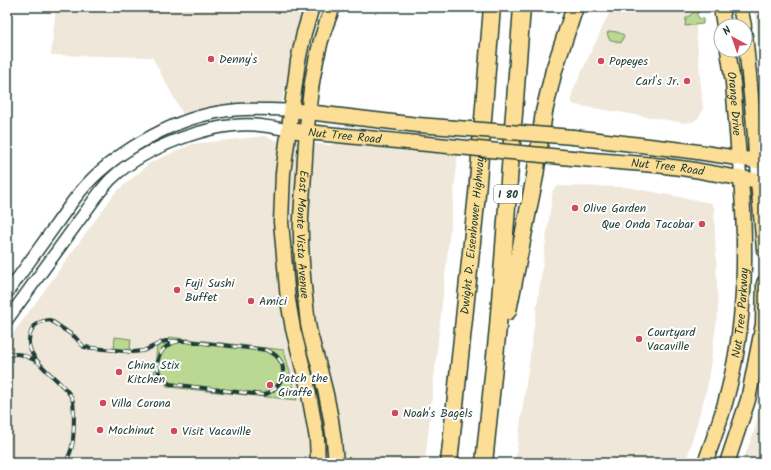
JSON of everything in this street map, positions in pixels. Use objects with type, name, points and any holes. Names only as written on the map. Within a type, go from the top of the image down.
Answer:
[{"type":"highway","points":[[480,156],[482,7]]},
{"type":"highway","name":"Dwight D. Eisenhower Highway","points":[[449,463],[480,156],[492,7]]},
{"type":"highway","name":"I 80","points":[[484,463],[493,381],[522,7]]},
{"type":"highway","points":[[493,381],[535,176],[544,112],[554,70],[575,7]]},
{"type":"highway","points":[[554,70],[562,57],[583,7]]},
{"type":"main road","name":"East Monte Vista Avenue","points":[[312,7],[304,33],[298,61],[283,173],[281,222],[288,300],[293,329],[307,384],[312,411],[317,439],[318,463]]},
{"type":"main road","name":"East Monte Vista Avenue","points":[[333,7],[319,48],[308,112],[301,219],[304,282],[310,335],[326,390],[332,423],[336,463]]},
{"type":"main road","points":[[721,7],[723,18]]},
{"type":"main road","points":[[740,7],[742,18]]},
{"type":"main road","name":"Orange Drive","points":[[729,58],[733,83],[739,158]]},
{"type":"main road","name":"Orange Drive","points":[[748,58],[760,161]]},
{"type":"main road","name":"Nut Tree Road","points":[[292,110],[418,125],[573,137],[760,161]]},
{"type":"main road","name":"Nut Tree Road","points":[[289,130],[687,169],[741,179],[761,181]]},
{"type":"main road","name":"Nut Tree Parkway","points":[[705,463],[724,406],[733,370],[740,328],[744,224],[741,179]]},
{"type":"main road","points":[[761,181],[764,250]]},
{"type":"main road","name":"Nut Tree Parkway","points":[[727,463],[748,400],[763,324],[764,283]]},
{"type":"street","name":"Nut Tree Road","points":[[7,293],[80,192],[96,174],[124,153],[165,129],[182,122],[219,112],[243,109],[292,110]]},
{"type":"street","name":"Nut Tree Road","points":[[7,320],[96,198],[112,179],[124,169],[157,148],[174,141],[208,131],[255,125],[289,130]]},
{"type":"street","name":"Nut Tree Parkway","points":[[739,158],[741,179]]},
{"type":"street","points":[[760,161],[761,181]]},
{"type":"shaded area","points":[[56,7],[304,7],[281,105],[187,122],[152,57],[51,55]]},
{"type":"shaded area","points":[[612,7],[694,7],[703,109],[700,116],[694,121],[686,123],[575,105],[572,103],[572,93]]},
{"type":"shaded area","points":[[754,7],[764,7],[764,82]]},
{"type":"shaded area","points":[[265,136],[274,140],[329,145],[341,143],[458,155],[425,463],[7,463],[7,342],[115,193],[150,163],[192,144]]},
{"type":"shaded area","points":[[558,186],[627,187],[711,203],[714,207],[718,311],[707,388],[687,458],[684,463],[515,463],[553,190]]},
{"type":"shaded area","points":[[764,382],[764,463],[742,463],[755,429]]},
{"type":"green space","points":[[697,7],[702,7],[702,10],[697,13],[697,15],[699,18],[703,19],[703,24],[685,26],[686,18],[692,14]]},
{"type":"green space","points":[[610,31],[624,35],[621,43],[609,39],[607,33]]},
{"type":"green space","points":[[115,337],[131,339],[130,350],[114,348]]},
{"type":"green space","points":[[169,337],[284,350],[297,400],[168,387],[161,379],[156,379],[156,376],[154,376],[157,346],[169,342]]},
{"type":"railway","points":[[65,463],[72,448],[73,442],[73,402],[67,390],[43,367],[31,351],[29,342],[34,326],[41,322],[50,320],[75,337],[84,347],[133,352],[143,351],[165,341],[185,341],[266,350],[274,354],[279,360],[283,372],[281,379],[272,391],[264,395],[170,384],[163,379],[159,373],[157,366],[158,359],[166,347],[172,343],[180,341]]},
{"type":"railway","points":[[7,356],[18,354],[36,361]]},
{"type":"place","name":"Denny's","points":[[211,59]]},
{"type":"place","name":"Popeyes","points":[[601,61]]},
{"type":"place","name":"Carl's Jr.","points":[[687,81]]},
{"type":"place","name":"Olive Garden","points":[[575,208]]},
{"type":"place","name":"Que Onda Tacobar","points":[[702,224]]},
{"type":"place","name":"Fuji Sushi Buffet","points":[[177,290]]},
{"type":"place","name":"Amici","points":[[251,301]]},
{"type":"place","name":"Courtyard Vacaville","points":[[639,339]]},
{"type":"place","name":"China Stix Kitchen","points":[[119,372]]},
{"type":"place","name":"Patch the Giraffe","points":[[270,385]]},
{"type":"place","name":"Villa Corona","points":[[103,403]]},
{"type":"place","name":"Noah's Bagels","points":[[395,413]]},
{"type":"place","name":"Mochinut","points":[[100,430]]},
{"type":"place","name":"Visit Vacaville","points":[[174,431]]}]
